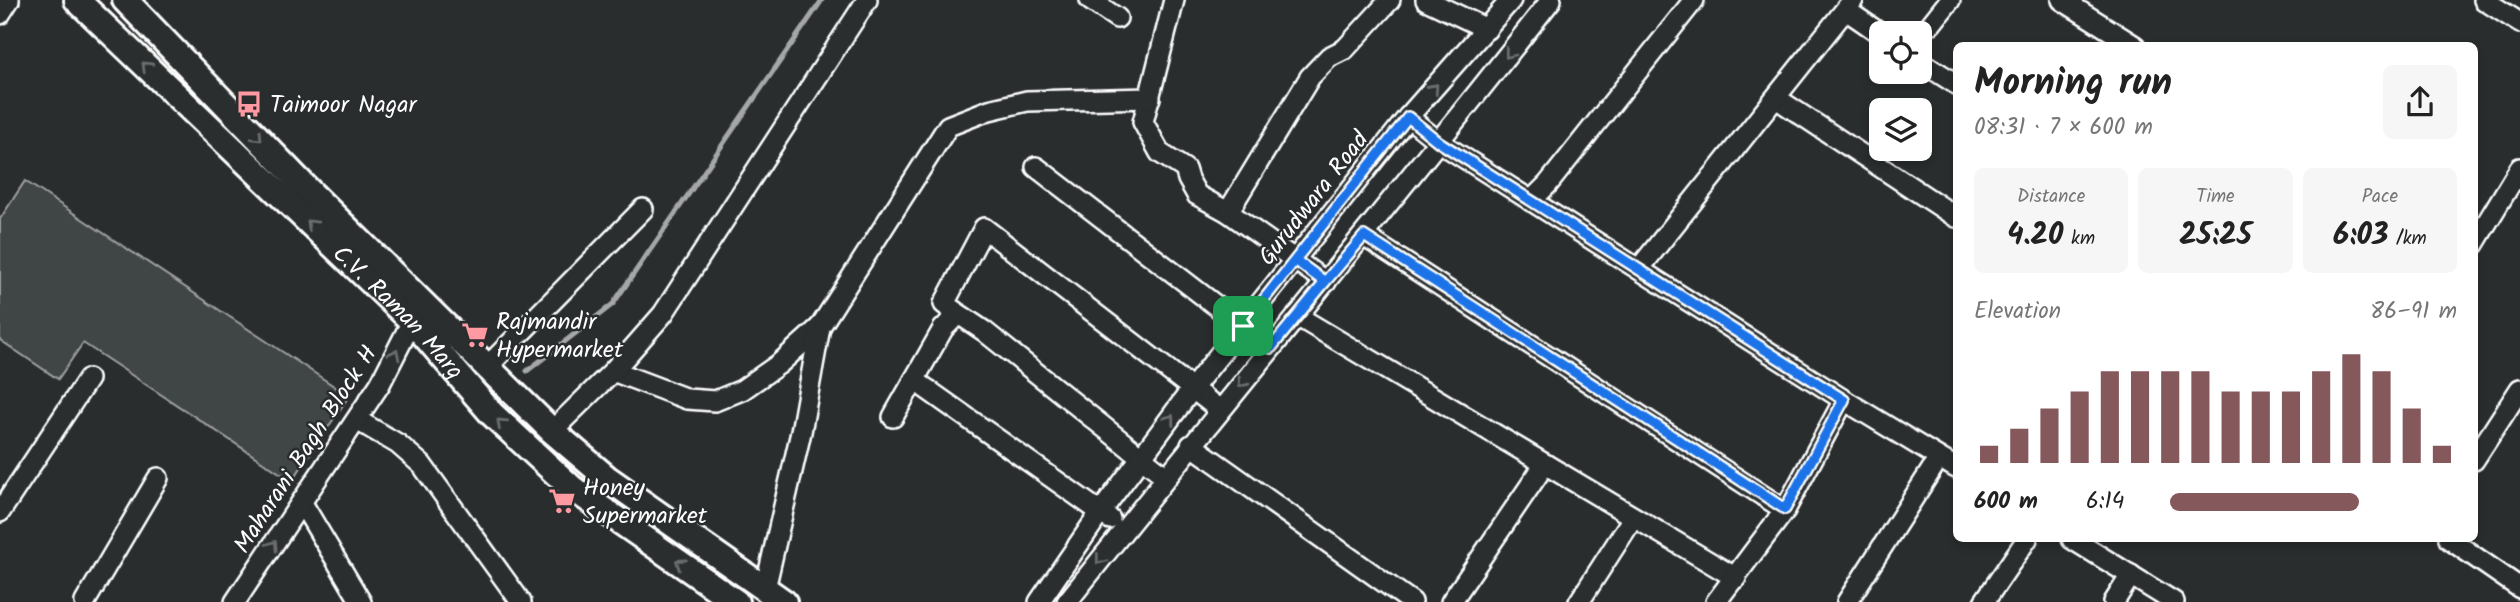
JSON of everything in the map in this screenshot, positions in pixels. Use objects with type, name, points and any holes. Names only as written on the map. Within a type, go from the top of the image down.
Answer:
[{"type":"main road","name":"C.V. Raman Marg","points":[[77,0],[412,321],[492,414],[572,488],[736,602]]},
{"type":"main road","name":"C.V. Raman Marg","points":[[125,0],[310,192],[552,431],[607,478],[775,596]]},
{"type":"street","points":[[0,14],[9,0]]},
{"type":"street","points":[[552,431],[613,371],[663,314],[867,0]]},
{"type":"street","points":[[1090,0],[1117,18]]},
{"type":"street","points":[[1174,0],[1143,122],[1160,153],[1185,169],[1197,195],[1228,212],[1325,282]]},
{"type":"street","points":[[1228,212],[1310,77],[1329,57],[1345,49],[1390,0]]},
{"type":"street","points":[[1426,0],[1487,29]]},
{"type":"street","name":"Gurudwara Road","points":[[1048,599],[1100,513],[1192,388],[1408,117],[1511,0]]},
{"type":"street","points":[[1067,602],[1191,445],[1364,236],[1551,0]]},
{"type":"street","points":[[1531,201],[1548,184],[1694,0]]},
{"type":"street","points":[[1932,23],[1950,0]]},
{"type":"street","points":[[2062,0],[2129,42]]},
{"type":"street","points":[[2484,0],[2520,23]]},
{"type":"street","points":[[1639,269],[1850,5],[1869,23]]},
{"type":"street","points":[[1932,69],[1953,82]]},
{"type":"street","points":[[613,371],[687,399],[715,401],[742,390],[779,365],[820,327],[948,126],[989,110],[1027,101],[1150,98]]},
{"type":"street","points":[[1776,98],[1953,216]]},
{"type":"street","points":[[1408,117],[1439,142],[1531,201],[1953,466]]},
{"type":"street","points":[[1036,167],[1271,348]]},
{"type":"street","points":[[2478,237],[2520,168]]},
{"type":"street","points":[[488,366],[643,208]]},
{"type":"street","points":[[1166,477],[984,331],[944,304],[984,228],[1220,410]]},
{"type":"street","points":[[1364,236],[1785,509]]},
{"type":"street","points":[[893,417],[943,329],[958,314]]},
{"type":"street","points":[[1297,316],[1736,578]]},
{"type":"street","name":"Maharani Bagh Block H","points":[[235,602],[380,384],[412,321]]},
{"type":"street","points":[[775,596],[820,327]]},
{"type":"street","points":[[0,512],[88,379]]},
{"type":"street","points":[[914,380],[1125,529]]},
{"type":"street","points":[[2478,454],[2520,389]]},
{"type":"street","points":[[1716,602],[1785,509],[1844,400]]},
{"type":"street","points":[[357,419],[398,444],[422,465],[521,602]]},
{"type":"street","points":[[1191,445],[1412,602]]},
{"type":"street","points":[[1847,602],[1939,458]]},
{"type":"street","points":[[1451,602],[1545,464]]},
{"type":"street","points":[[85,602],[158,478]]},
{"type":"street","points":[[302,503],[361,602]]},
{"type":"street","points":[[1579,602],[1633,518]]},
{"type":"street","points":[[1984,602],[2025,542]]},
{"type":"street","points":[[2077,542],[2175,602]]},
{"type":"street","points":[[2453,542],[2520,588]]},
{"type":"street","points":[[2113,602],[2131,575]]},
{"type":"shaded area","points":[[25,181],[349,396],[292,481],[83,343],[58,379],[0,340],[0,219]]},
{"type":"waterway","points":[[527,371],[613,304],[822,0]]},
{"type":"place","name":"Taimoor Nagar","points":[[249,104]]},
{"type":"place","name":"Rajmandir Hypermarket","points":[[475,335]]},
{"type":"place","name":"Honey Supermarket","points":[[562,501]]},
{"type":"route","points":[[1243,326],[1271,348],[1325,282],[1295,260],[1408,117],[1439,142],[1844,400],[1785,509],[1364,236],[1325,282],[1295,260],[1243,326]]}]
